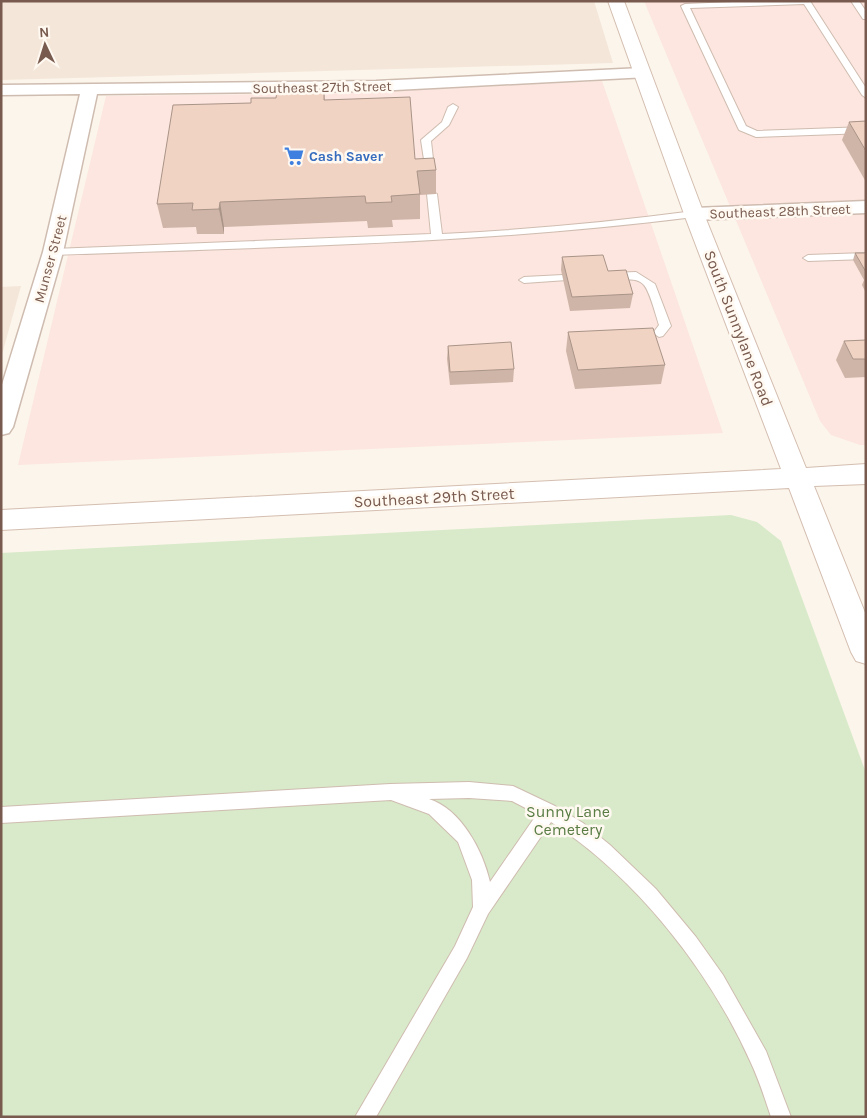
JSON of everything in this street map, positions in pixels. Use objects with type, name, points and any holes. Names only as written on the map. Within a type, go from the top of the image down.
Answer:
[{"type":"main road","name":"South Sunnylane Road","points":[[616,1],[694,214],[866,652]]},
{"type":"main road","name":"Southeast 29th Street","points":[[1,520],[866,474]]},
{"type":"street","name":"Southeast 27th Street","points":[[1,90],[376,86],[642,73]]},
{"type":"street","name":"Munser Street","points":[[1,427],[53,252],[90,89]]},
{"type":"street","name":"Southeast 28th Street","points":[[694,214],[866,207]]},
{"type":"lane","points":[[855,1],[866,17]]},
{"type":"lane","points":[[866,96],[807,2],[685,6],[742,128],[756,134],[866,130]]},
{"type":"lane","points":[[431,183],[426,140],[446,123],[452,107]]},
{"type":"lane","points":[[432,194],[437,237]]},
{"type":"lane","points":[[53,252],[490,235],[607,225],[694,214]]},
{"type":"lane","points":[[808,258],[866,256]]},
{"type":"lane","points":[[603,276],[636,275],[650,284],[665,326],[658,333]]},
{"type":"lane","points":[[524,280],[562,278]]},
{"type":"lane","points":[[1,815],[390,792],[469,790],[513,794],[549,811],[577,829],[604,851],[650,895],[690,943],[717,982],[759,1058],[781,1117]]},
{"type":"lane","points":[[390,792],[434,808],[464,837],[481,880],[482,908]]},
{"type":"lane","points":[[365,1117],[461,952],[482,908],[549,811]]},
{"type":"shaded area","points":[[1,1],[594,1],[613,63],[1,80]]},
{"type":"shaded area","points":[[644,1],[866,1],[866,445],[860,445],[831,435],[820,421]]},
{"type":"shaded area","points":[[602,81],[723,433],[18,465],[106,96],[352,93]]},
{"type":"shaded area","points":[[21,286],[1,358],[1,287]]},
{"type":"green space","name":"Sunny Lane Cemetery","points":[[731,515],[757,522],[781,541],[866,773],[866,1117],[1,1117],[1,553]]},
{"type":"building","name":"Cash Saver","points":[[324,89],[324,100],[410,97],[415,159],[434,158],[436,170],[417,171],[420,194],[391,196],[392,202],[366,203],[365,196],[220,202],[219,209],[192,210],[193,203],[157,204],[173,105],[251,103],[251,98],[276,98],[277,91]]},
{"type":"building","points":[[866,121],[866,151],[849,122]]},
{"type":"building","points":[[855,253],[866,253],[866,272]]},
{"type":"building","points":[[603,255],[608,271],[626,270],[633,294],[572,297],[562,257]]},
{"type":"building","points":[[653,328],[665,365],[578,370],[568,332]]},
{"type":"building","points":[[866,340],[866,359],[853,359],[844,341]]},
{"type":"building","points":[[511,342],[514,369],[450,372],[448,346]]},
{"type":"place","name":"Cash Saver","points":[[294,156]]}]
